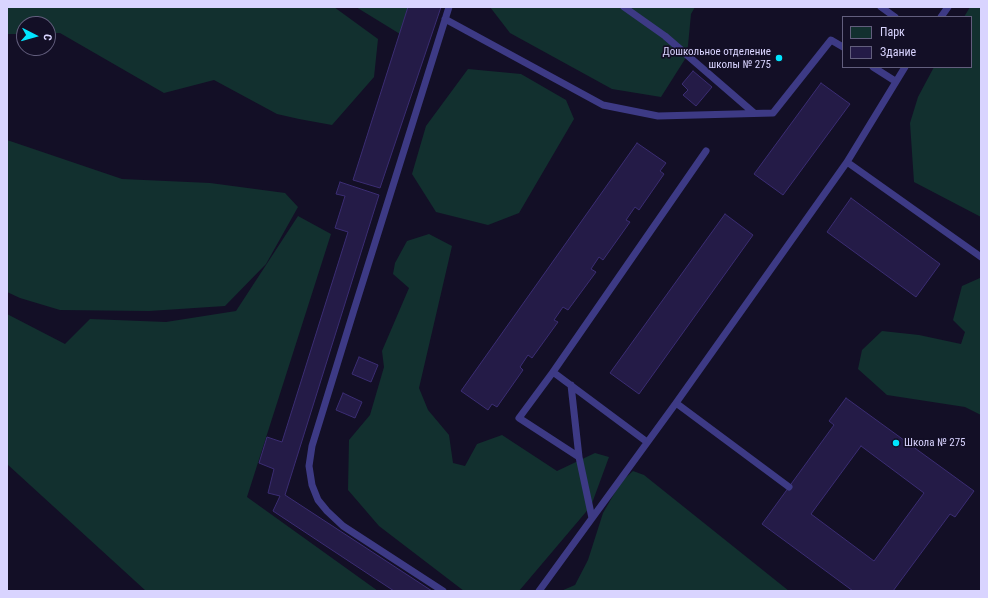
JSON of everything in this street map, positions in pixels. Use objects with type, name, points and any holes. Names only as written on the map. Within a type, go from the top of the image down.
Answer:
[{"type":"lane","points":[[443,591],[343,526],[318,500],[312,485],[309,466],[312,446],[449,7]]},
{"type":"lane","points":[[624,7],[665,36],[754,113]]},
{"type":"lane","points":[[880,7],[894,16]]},
{"type":"lane","points":[[942,16],[948,7]]},
{"type":"lane","points":[[446,19],[603,105],[658,116],[773,113],[831,40],[842,46]]},
{"type":"lane","points":[[875,68],[895,81]]},
{"type":"lane","points":[[538,591],[676,404],[847,162],[904,68]]},
{"type":"lane","points":[[579,457],[519,418],[553,372],[706,151]]},
{"type":"lane","points":[[847,162],[981,257]]},
{"type":"lane","points":[[553,372],[647,442]]},
{"type":"lane","points":[[571,385],[579,457],[592,518]]},
{"type":"lane","points":[[676,404],[789,487]]},
{"type":"green space","points":[[7,7],[334,7],[378,39],[374,77],[332,125],[277,114],[214,80],[164,93],[60,33],[56,33],[56,16],[16,16],[16,34],[7,34]]},
{"type":"green space","points":[[356,7],[408,7],[400,34]]},
{"type":"green space","points":[[490,7],[695,7],[691,14],[687,56],[661,97],[612,89],[510,33]]},
{"type":"green space","points":[[970,7],[981,7],[981,217],[914,182],[910,123],[918,97],[933,68],[972,68],[972,16],[965,16]]},
{"type":"green space","points":[[468,69],[521,74],[566,100],[574,119],[519,213],[488,225],[436,212],[412,174],[426,126]]},
{"type":"green space","points":[[7,140],[122,179],[210,183],[285,193],[298,207],[266,264],[225,306],[149,311],[60,310],[20,298],[7,292]]},
{"type":"green space","points":[[298,216],[331,234],[247,497],[378,591],[146,591],[7,464],[7,314],[65,344],[90,319],[166,322],[236,311]]},
{"type":"green space","points":[[429,234],[452,246],[419,388],[428,410],[449,435],[453,463],[465,466],[477,444],[502,435],[557,471],[595,453],[609,457],[591,506],[519,591],[464,591],[379,526],[348,490],[349,440],[370,415],[384,367],[382,351],[409,288],[393,274],[395,263],[407,241]]},
{"type":"green space","points":[[980,278],[981,415],[965,407],[887,395],[858,369],[862,350],[882,331],[919,335],[961,344],[965,332],[953,320],[962,286]]},
{"type":"green space","points":[[633,471],[644,475],[789,591],[561,591],[575,585],[588,560],[603,513],[621,482]]},
{"type":"building","points":[[408,7],[441,7],[380,188],[353,180]]},
{"type":"building","points":[[693,71],[712,87],[696,106],[683,95],[688,90],[682,84]]},
{"type":"building","points":[[821,83],[850,104],[783,195],[754,174]]},
{"type":"building","points":[[637,143],[666,163],[660,171],[664,174],[639,210],[635,207],[626,220],[630,222],[603,260],[599,257],[591,269],[596,272],[568,310],[563,307],[554,320],[558,322],[532,358],[528,355],[520,367],[523,370],[497,407],[492,404],[488,410],[461,391]]},
{"type":"building","points":[[340,182],[379,195],[285,495],[432,591],[394,591],[273,511],[280,496],[268,493],[274,469],[259,463],[267,437],[282,442],[348,232],[335,228],[345,196],[336,194]]},
{"type":"building","points":[[851,198],[940,264],[916,297],[827,232]]},
{"type":"building","points":[[725,214],[753,235],[639,394],[610,373]]},
{"type":"building","points":[[359,357],[378,365],[371,382],[352,374]]},
{"type":"building","points":[[343,393],[362,402],[355,418],[336,410]]},
{"type":"building","points":[[846,398],[974,491],[955,517],[950,514],[893,591],[853,591],[762,524],[834,425],[829,421]],"holes":[[[861,446],[924,493],[874,561],[811,514]]]},
{"type":"place","name":"Дошкольное отделение школы № 275","points":[[779,58]]},
{"type":"place","name":"Школа № 275","points":[[896,443]]}]
